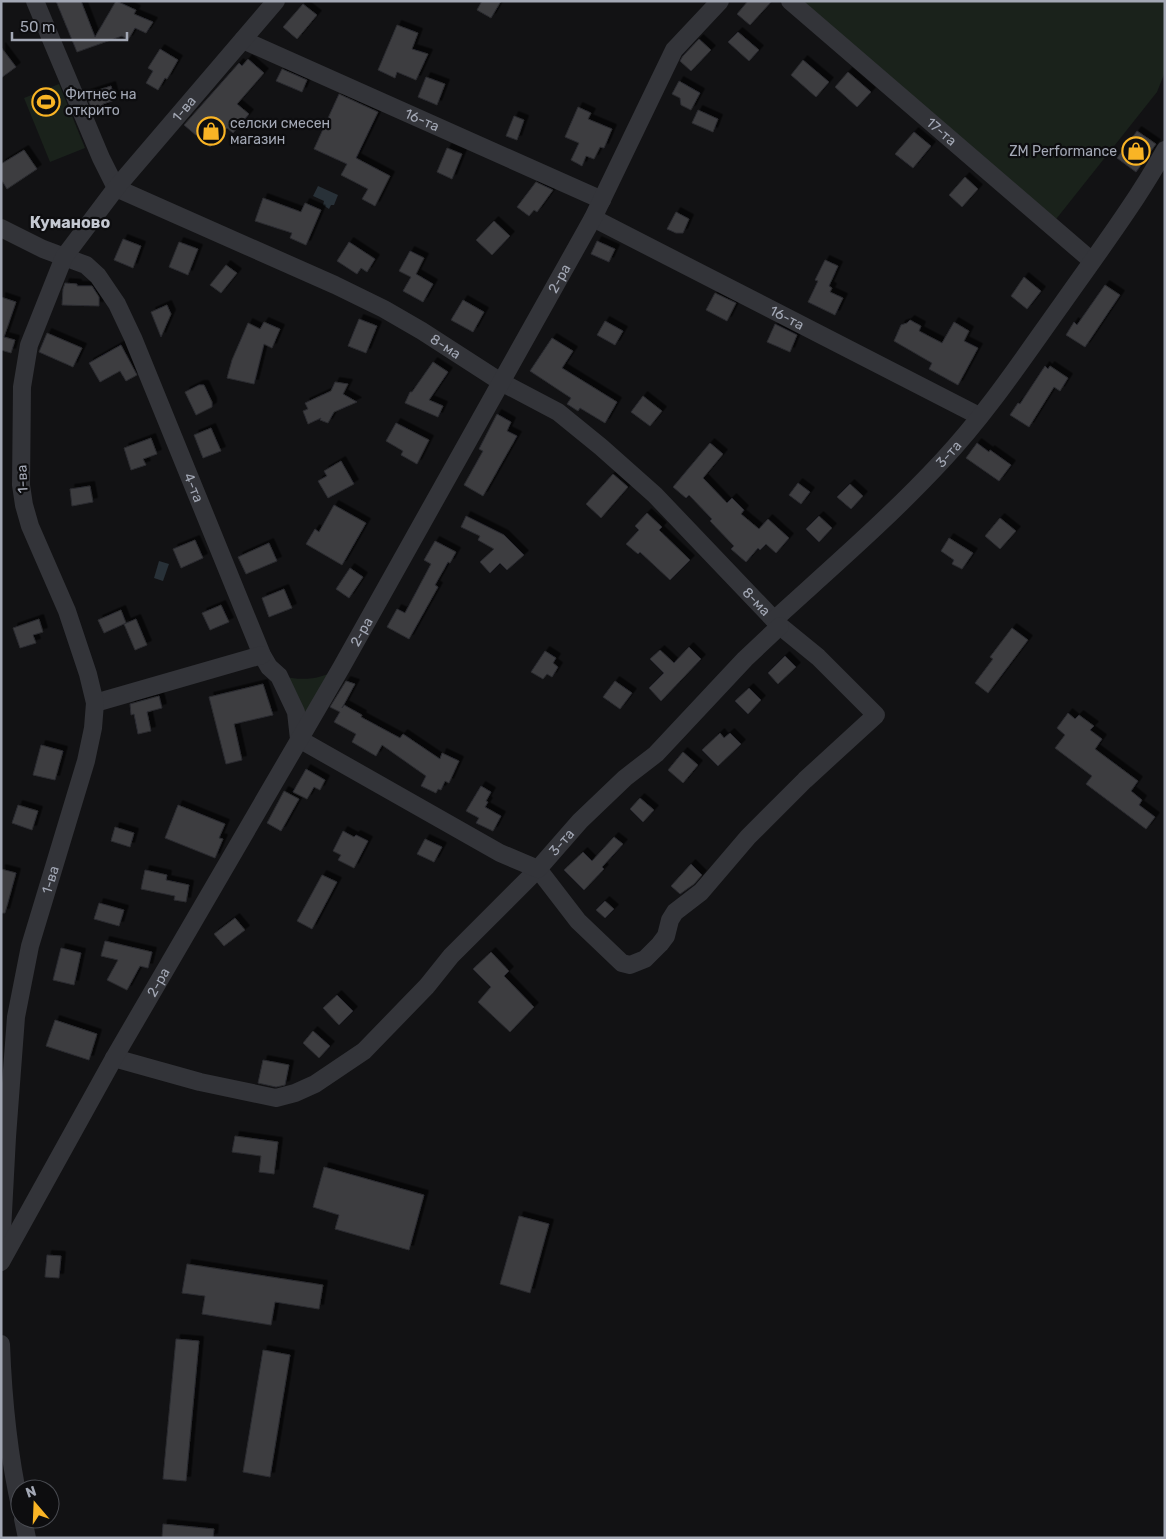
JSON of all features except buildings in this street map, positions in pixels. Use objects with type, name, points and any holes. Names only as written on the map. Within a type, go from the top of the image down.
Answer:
[{"type":"street","points":[[35,1],[101,158],[116,188]]},
{"type":"street","name":"1-ва","points":[[1,1250],[16,1017],[30,946],[86,761],[93,728],[95,703],[88,674],[67,610],[30,526],[24,505],[21,485],[22,387],[29,345],[64,257],[116,188],[276,1]]},
{"type":"street","name":"2-ра","points":[[1,1262],[114,1058],[300,739],[593,218],[674,50],[720,1]]},
{"type":"street","name":"17-та","points":[[790,1],[1092,261]]},
{"type":"street","name":"16-та","points":[[243,40],[602,200]]},
{"type":"street","name":"3-та","points":[[114,1058],[200,1082],[276,1098],[295,1093],[315,1084],[364,1051],[427,986],[450,956],[538,869],[580,821],[625,778],[656,754],[777,623],[928,476],[1010,376],[1147,182],[1165,150]]},
{"type":"street","name":"8-ма","points":[[116,188],[376,305],[422,331],[501,382],[558,412],[655,495],[777,623],[818,656],[876,715],[805,780],[755,830],[701,892],[675,912],[670,920],[666,936],[644,959],[630,965],[622,963],[578,921],[538,869]]},
{"type":"street","name":"16-та","points":[[593,218],[979,416]]},
{"type":"street","name":"4-та","points":[[1,228],[43,248],[86,265],[98,276],[117,304],[133,338],[262,655],[269,667],[279,676],[296,712],[300,739]]},
{"type":"street","points":[[95,703],[262,655]]},
{"type":"street","points":[[300,739],[500,853],[538,869]]},
{"type":"street","points":[[1,1344],[4,1409],[14,1479]]},
{"type":"shaded area","points":[[800,1],[1165,1],[1165,72],[1157,92],[1053,223]]},
{"type":"shaded area","points":[[59,84],[85,148],[50,162],[24,98]]},
{"type":"shaded area","points":[[318,186],[338,195],[334,205],[331,205],[329,209],[323,205],[324,201],[313,196]]},
{"type":"shaded area","points":[[159,561],[169,564],[163,581],[154,578]]},
{"type":"shaded area","points":[[341,668],[299,739],[279,676],[296,679],[311,678],[325,675]]},
{"type":"place","name":"Фитнес на открито","points":[[46,102]]},
{"type":"place","name":"селски смесен магазин","points":[[211,131]]},
{"type":"place","name":"ZM Performance","points":[[1136,151]]},
{"type":"district","name":"Куманово","points":[[70,222]]}]
